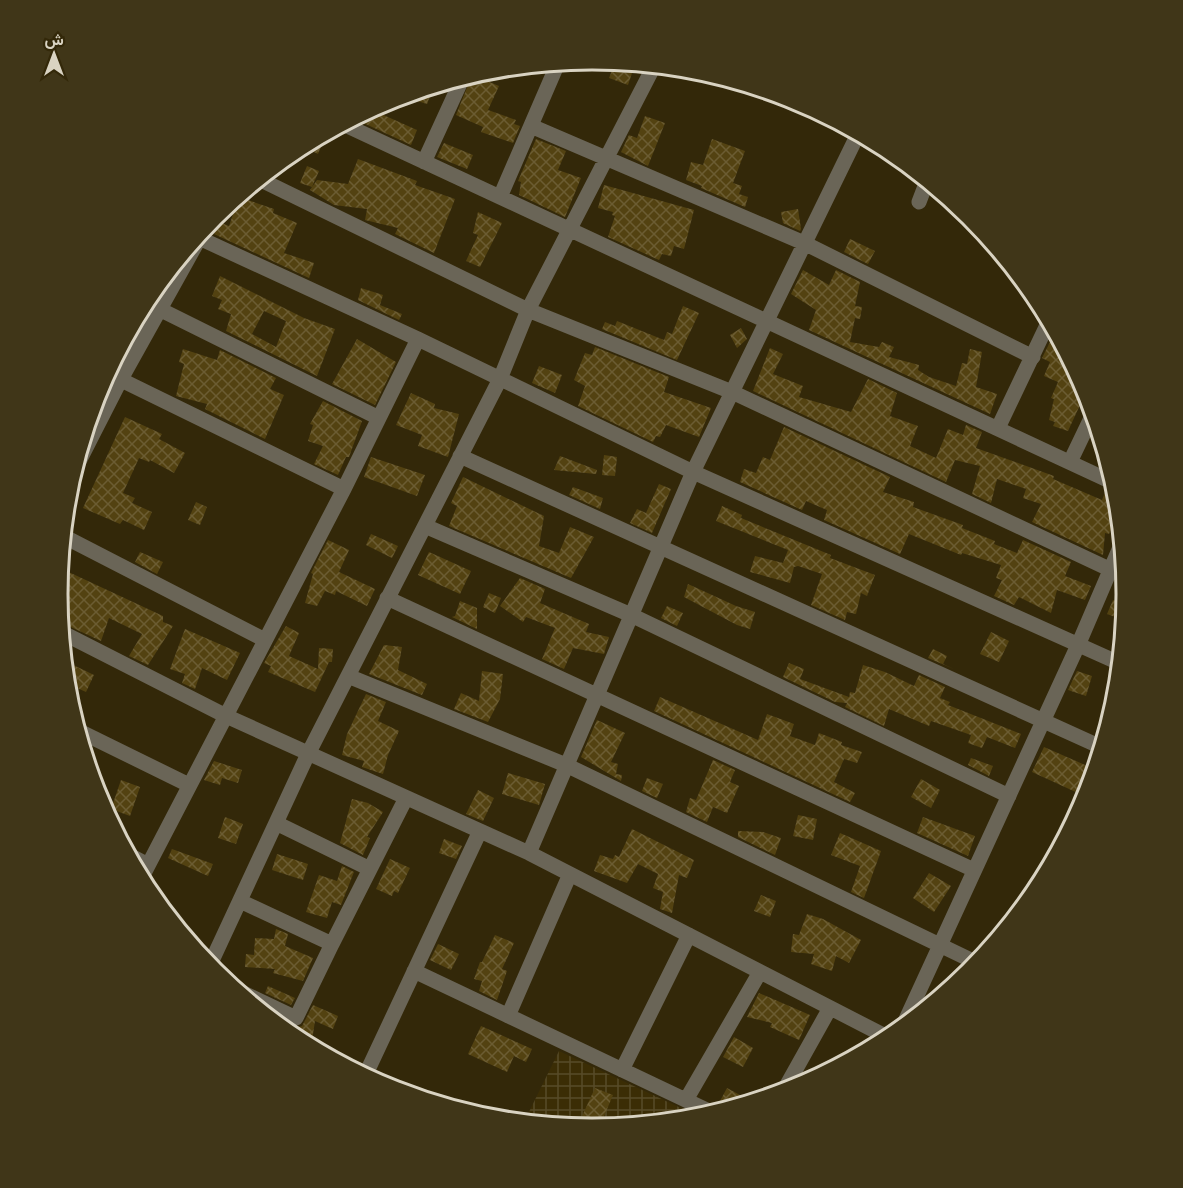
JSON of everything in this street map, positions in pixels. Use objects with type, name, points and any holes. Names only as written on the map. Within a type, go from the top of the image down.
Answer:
[{"type":"street","points":[[500,197],[554,71]]},
{"type":"street","points":[[214,957],[308,754],[500,379],[528,310],[650,73]]},
{"type":"street","points":[[424,162],[458,87]]},
{"type":"street","points":[[531,126],[804,243],[1033,357]]},
{"type":"street","points":[[354,127],[424,162],[767,319],[1102,478]]},
{"type":"street","points":[[529,853],[693,472],[855,140]]},
{"type":"street","points":[[267,183],[528,310],[732,392],[1115,572]]},
{"type":"street","points":[[919,202],[924,189]]},
{"type":"street","points":[[205,241],[418,339],[693,472],[1111,659]]},
{"type":"street","points":[[91,437],[182,268]]},
{"type":"street","points":[[154,306],[379,418]]},
{"type":"street","points":[[998,428],[1044,331]]},
{"type":"street","points":[[146,869],[344,489],[418,339]]},
{"type":"street","points":[[115,377],[344,489]]},
{"type":"street","points":[[1070,462],[1088,425]]},
{"type":"street","points":[[460,456],[1094,744]]},
{"type":"street","points":[[424,526],[631,615],[1008,796]]},
{"type":"street","points":[[71,540],[265,640]]},
{"type":"street","points":[[910,1010],[1079,644],[1115,577]]},
{"type":"street","points":[[387,598],[974,870]]},
{"type":"street","points":[[70,636],[226,716],[529,853],[879,1033]]},
{"type":"street","points":[[348,676],[566,765],[968,959]]},
{"type":"street","points":[[86,735],[189,786]]},
{"type":"street","points":[[263,1002],[296,1017],[406,798]]},
{"type":"street","points":[[276,823],[370,869]]},
{"type":"street","points":[[369,1068],[480,831]]},
{"type":"street","points":[[141,862],[148,865]]},
{"type":"street","points":[[508,1016],[570,874]]},
{"type":"street","points":[[240,901],[332,944]]},
{"type":"street","points":[[622,1070],[689,935]]},
{"type":"street","points":[[414,971],[700,1107]]},
{"type":"street","points":[[686,1100],[760,972]]},
{"type":"street","points":[[791,1079],[830,1008]]},
{"type":"shaded area","points":[[559,1051],[684,1110],[626,1117],[592,1118],[528,1114]]},
{"type":"building","points":[[612,71],[632,72],[628,85],[609,78]]},
{"type":"building","points":[[486,81],[499,86],[488,110],[516,120],[514,124],[520,126],[513,143],[481,132],[483,127],[456,115],[468,85]]},
{"type":"building","points":[[430,96],[427,104],[416,101]]},
{"type":"building","points":[[382,114],[417,130],[411,145],[363,123]]},
{"type":"building","points":[[645,116],[665,123],[648,166],[621,152],[629,135],[637,138]]},
{"type":"building","points":[[536,139],[566,151],[558,170],[581,178],[565,217],[519,195],[521,182],[518,181]]},
{"type":"building","points":[[712,139],[745,151],[733,183],[742,186],[739,194],[748,197],[745,207],[686,180],[691,162],[703,165]]},
{"type":"building","points":[[444,143],[473,155],[467,169],[437,157]]},
{"type":"building","points":[[322,145],[318,154],[312,151]]},
{"type":"building","points":[[358,159],[417,181],[415,185],[455,199],[434,253],[395,234],[398,228],[365,220],[367,209],[334,205],[310,190],[317,180],[348,184]]},
{"type":"building","points":[[307,166],[319,171],[312,187],[300,183]]},
{"type":"building","points":[[604,185],[694,210],[684,249],[674,246],[671,256],[662,254],[659,260],[608,237],[615,216],[612,215],[613,212],[598,208]]},
{"type":"building","points":[[247,200],[274,209],[273,213],[297,223],[284,253],[314,263],[309,278],[214,234],[221,223],[229,226],[234,211]]},
{"type":"building","points":[[798,209],[800,231],[783,223],[781,212]]},
{"type":"building","points":[[478,212],[502,223],[480,267],[466,261],[478,235],[473,233]]},
{"type":"building","points":[[850,239],[875,251],[868,264],[844,252]]},
{"type":"building","points":[[803,270],[829,285],[836,270],[860,282],[855,306],[862,307],[860,319],[855,318],[850,342],[879,347],[882,342],[894,347],[889,357],[919,365],[918,370],[929,377],[956,386],[962,363],[967,364],[970,349],[982,352],[976,387],[997,394],[990,414],[809,330],[816,310],[791,294]]},
{"type":"building","points":[[220,276],[304,318],[335,329],[317,376],[226,331],[231,314],[218,309],[222,300],[212,296]],"holes":[[[264,311],[286,321],[276,347],[252,334]]]},
{"type":"building","points":[[361,288],[383,295],[380,305],[402,314],[399,320],[358,300]]},
{"type":"building","points":[[683,306],[699,313],[677,360],[602,329],[605,322],[615,326],[617,321],[664,340],[667,332],[672,334]]},
{"type":"building","points":[[741,328],[747,339],[737,348],[730,335]]},
{"type":"building","points":[[357,339],[396,362],[375,405],[332,384]]},
{"type":"building","points":[[1050,342],[1080,405],[1068,431],[1053,426],[1055,422],[1049,420],[1054,399],[1051,398],[1058,382],[1044,376],[1050,362],[1042,358]]},
{"type":"building","points":[[595,347],[669,377],[664,392],[711,408],[699,437],[666,425],[660,437],[656,436],[653,442],[578,406],[585,386],[574,380],[585,353],[592,355]]},
{"type":"building","points":[[770,348],[783,354],[773,374],[803,386],[799,397],[851,412],[868,379],[897,393],[890,416],[918,426],[910,446],[936,458],[948,429],[963,435],[966,425],[982,432],[976,448],[1054,476],[1053,479],[1102,500],[1105,492],[1111,529],[1109,534],[1105,533],[1103,555],[1032,522],[1041,504],[1023,498],[1026,489],[997,479],[991,503],[972,494],[980,466],[955,460],[946,482],[753,391]]},
{"type":"building","points":[[183,349],[217,360],[220,350],[276,378],[270,389],[284,395],[265,439],[205,409],[207,404],[176,396],[184,364],[179,362]]},
{"type":"building","points":[[539,366],[562,375],[555,393],[532,383]]},
{"type":"building","points":[[411,393],[435,404],[434,408],[459,414],[448,457],[418,446],[422,435],[396,425]]},
{"type":"building","points":[[323,401],[362,421],[349,457],[346,457],[338,475],[314,464],[323,446],[308,441],[313,425],[310,424]]},
{"type":"building","points":[[125,417],[162,434],[159,439],[185,453],[174,473],[150,460],[149,462],[139,458],[123,493],[135,498],[132,503],[152,512],[144,530],[123,520],[120,524],[83,508]]},
{"type":"building","points":[[784,427],[890,477],[883,492],[914,502],[913,507],[963,525],[962,528],[995,541],[994,544],[1017,553],[1023,540],[1071,562],[1065,576],[1091,586],[1085,600],[1057,590],[1051,613],[1019,597],[1014,605],[994,596],[1002,580],[996,578],[1001,565],[962,553],[961,555],[909,534],[900,554],[824,520],[827,510],[806,501],[802,510],[740,482],[744,469],[756,473],[763,457],[770,460]]},
{"type":"building","points":[[604,455],[617,457],[615,476],[602,475]]},
{"type":"building","points":[[560,456],[597,470],[596,474],[554,470]]},
{"type":"building","points":[[371,457],[425,475],[417,496],[364,477]]},
{"type":"building","points":[[463,477],[544,516],[539,546],[559,553],[570,527],[594,537],[571,578],[449,526],[457,506],[451,503]]},
{"type":"building","points":[[659,484],[671,489],[652,533],[630,523],[637,509],[646,513]]},
{"type":"building","points":[[573,487],[603,498],[600,509],[569,495]]},
{"type":"building","points":[[196,502],[207,507],[200,525],[188,520]]},
{"type":"building","points":[[722,506],[742,515],[741,518],[831,555],[830,558],[875,575],[867,596],[861,593],[856,614],[847,612],[845,620],[811,605],[822,574],[798,566],[794,567],[790,583],[750,572],[755,556],[783,563],[788,550],[716,521]]},
{"type":"building","points":[[371,534],[398,546],[392,558],[366,545]]},
{"type":"building","points":[[328,540],[349,550],[339,572],[375,589],[367,606],[336,591],[335,595],[325,591],[317,606],[305,603],[313,574],[311,573]]},
{"type":"building","points":[[140,552],[163,562],[157,574],[135,562]]},
{"type":"building","points":[[429,552],[471,571],[460,594],[418,575]]},
{"type":"building","points":[[69,572],[163,616],[163,622],[173,626],[148,665],[129,656],[142,634],[109,618],[101,641],[69,626]]},
{"type":"building","points":[[520,578],[545,589],[540,603],[589,624],[586,632],[609,637],[604,654],[573,648],[564,669],[542,659],[555,628],[526,617],[523,622],[500,606]]},
{"type":"building","points":[[688,584],[755,612],[750,629],[737,625],[684,597]]},
{"type":"building","points":[[489,593],[501,598],[495,613],[483,607]]},
{"type":"building","points":[[1113,600],[1116,601],[1115,617],[1107,614]]},
{"type":"building","points":[[460,601],[477,608],[477,629],[452,617],[455,616]]},
{"type":"building","points":[[667,606],[683,613],[677,626],[661,618]]},
{"type":"building","points":[[286,626],[299,633],[289,656],[318,669],[319,648],[333,649],[332,662],[329,662],[315,692],[268,672],[271,666],[264,663]]},
{"type":"building","points":[[185,629],[240,653],[227,680],[202,668],[195,689],[182,683],[185,674],[170,669]]},
{"type":"building","points":[[991,632],[1009,641],[999,662],[980,654]]},
{"type":"building","points":[[384,645],[402,647],[398,670],[427,684],[422,695],[369,674]]},
{"type":"building","points":[[933,649],[947,656],[943,664],[954,669],[928,658]]},
{"type":"building","points":[[789,663],[804,669],[800,679],[849,697],[850,692],[855,693],[863,665],[885,672],[914,686],[919,675],[945,687],[940,698],[950,702],[948,705],[1021,734],[1015,748],[987,737],[982,748],[968,743],[971,735],[931,721],[929,726],[889,709],[884,726],[845,707],[847,703],[835,702],[783,677]]},
{"type":"building","points":[[72,665],[94,675],[86,692],[77,688]]},
{"type":"building","points":[[482,671],[503,674],[500,699],[488,722],[454,709],[461,693],[479,701]]},
{"type":"building","points":[[1077,671],[1092,676],[1086,696],[1068,690]]},
{"type":"building","points":[[366,694],[386,702],[378,721],[399,731],[388,755],[383,774],[362,767],[364,761],[342,755],[347,734]]},
{"type":"building","points":[[660,697],[758,740],[767,714],[794,724],[790,736],[815,745],[819,733],[842,742],[841,745],[862,752],[857,763],[844,759],[834,782],[855,793],[850,802],[654,711]]},
{"type":"building","points":[[597,720],[625,733],[611,762],[618,764],[616,774],[622,775],[621,781],[581,757]]},
{"type":"building","points":[[1044,747],[1087,766],[1077,793],[1032,772]]},
{"type":"building","points":[[971,758],[993,766],[989,776],[968,765]]},
{"type":"building","points":[[713,760],[735,770],[730,782],[739,786],[727,813],[713,807],[707,822],[686,812],[690,798],[696,800]]},
{"type":"building","points":[[214,761],[242,770],[238,783],[222,778],[220,785],[204,780]]},
{"type":"building","points":[[508,773],[545,784],[539,805],[502,794]]},
{"type":"building","points":[[647,778],[663,784],[657,798],[642,791]]},
{"type":"building","points":[[921,779],[940,790],[931,808],[911,797]]},
{"type":"building","points":[[121,780],[140,787],[130,816],[114,810],[112,806]]},
{"type":"building","points":[[478,790],[494,798],[483,821],[466,814]]},
{"type":"building","points":[[352,799],[368,803],[383,812],[367,837],[370,838],[363,855],[340,843]]},
{"type":"building","points":[[798,815],[817,819],[813,840],[793,836]]},
{"type":"building","points":[[225,817],[243,824],[236,844],[218,838]]},
{"type":"building","points":[[923,817],[975,836],[968,856],[917,833]]},
{"type":"building","points":[[632,829],[694,860],[687,878],[679,875],[672,913],[660,909],[663,892],[653,888],[658,874],[638,864],[627,883],[594,871],[600,855],[613,859],[615,855],[619,857]]},
{"type":"building","points":[[738,831],[763,832],[781,838],[775,855],[738,837]]},
{"type":"building","points":[[840,833],[881,851],[864,898],[851,892],[860,866],[831,855]]},
{"type":"building","points":[[444,839],[462,846],[456,859],[439,853]]},
{"type":"building","points":[[172,849],[213,864],[208,876],[168,858]]},
{"type":"building","points":[[277,854],[308,864],[303,880],[272,870]]},
{"type":"building","points":[[390,859],[410,868],[398,893],[394,891],[392,896],[376,889]]},
{"type":"building","points":[[342,866],[354,872],[341,905],[332,902],[327,918],[306,912],[319,875],[337,881]]},
{"type":"building","points":[[929,873],[951,886],[934,912],[913,898]]},
{"type":"building","points":[[761,895],[776,901],[770,917],[754,911]]},
{"type":"building","points":[[807,914],[823,919],[861,940],[849,963],[836,956],[832,971],[811,964],[814,954],[791,952],[793,934],[799,935]]},
{"type":"building","points":[[276,929],[288,934],[285,946],[313,958],[303,981],[273,973],[275,969],[245,967],[246,954],[254,955],[255,938],[274,939]]},
{"type":"building","points":[[495,935],[514,943],[502,969],[507,971],[497,1000],[479,991],[482,981],[474,979],[480,962]]},
{"type":"building","points":[[438,944],[459,954],[451,970],[430,960]]},
{"type":"building","points":[[268,986],[295,998],[291,1005],[265,993]]},
{"type":"building","points":[[759,993],[810,1015],[799,1040],[770,1027],[772,1023],[747,1017]]},
{"type":"building","points":[[313,1005],[338,1016],[333,1029],[315,1021],[312,1038],[297,1028],[302,1026]]},
{"type":"building","points":[[481,1026],[532,1049],[526,1062],[514,1056],[507,1072],[468,1054]]},
{"type":"building","points":[[734,1037],[753,1048],[743,1067],[723,1057]]},
{"type":"building","points":[[595,1088],[613,1095],[603,1118],[581,1118]]},
{"type":"building","points":[[727,1088],[741,1096],[727,1100],[720,1101]]}]
